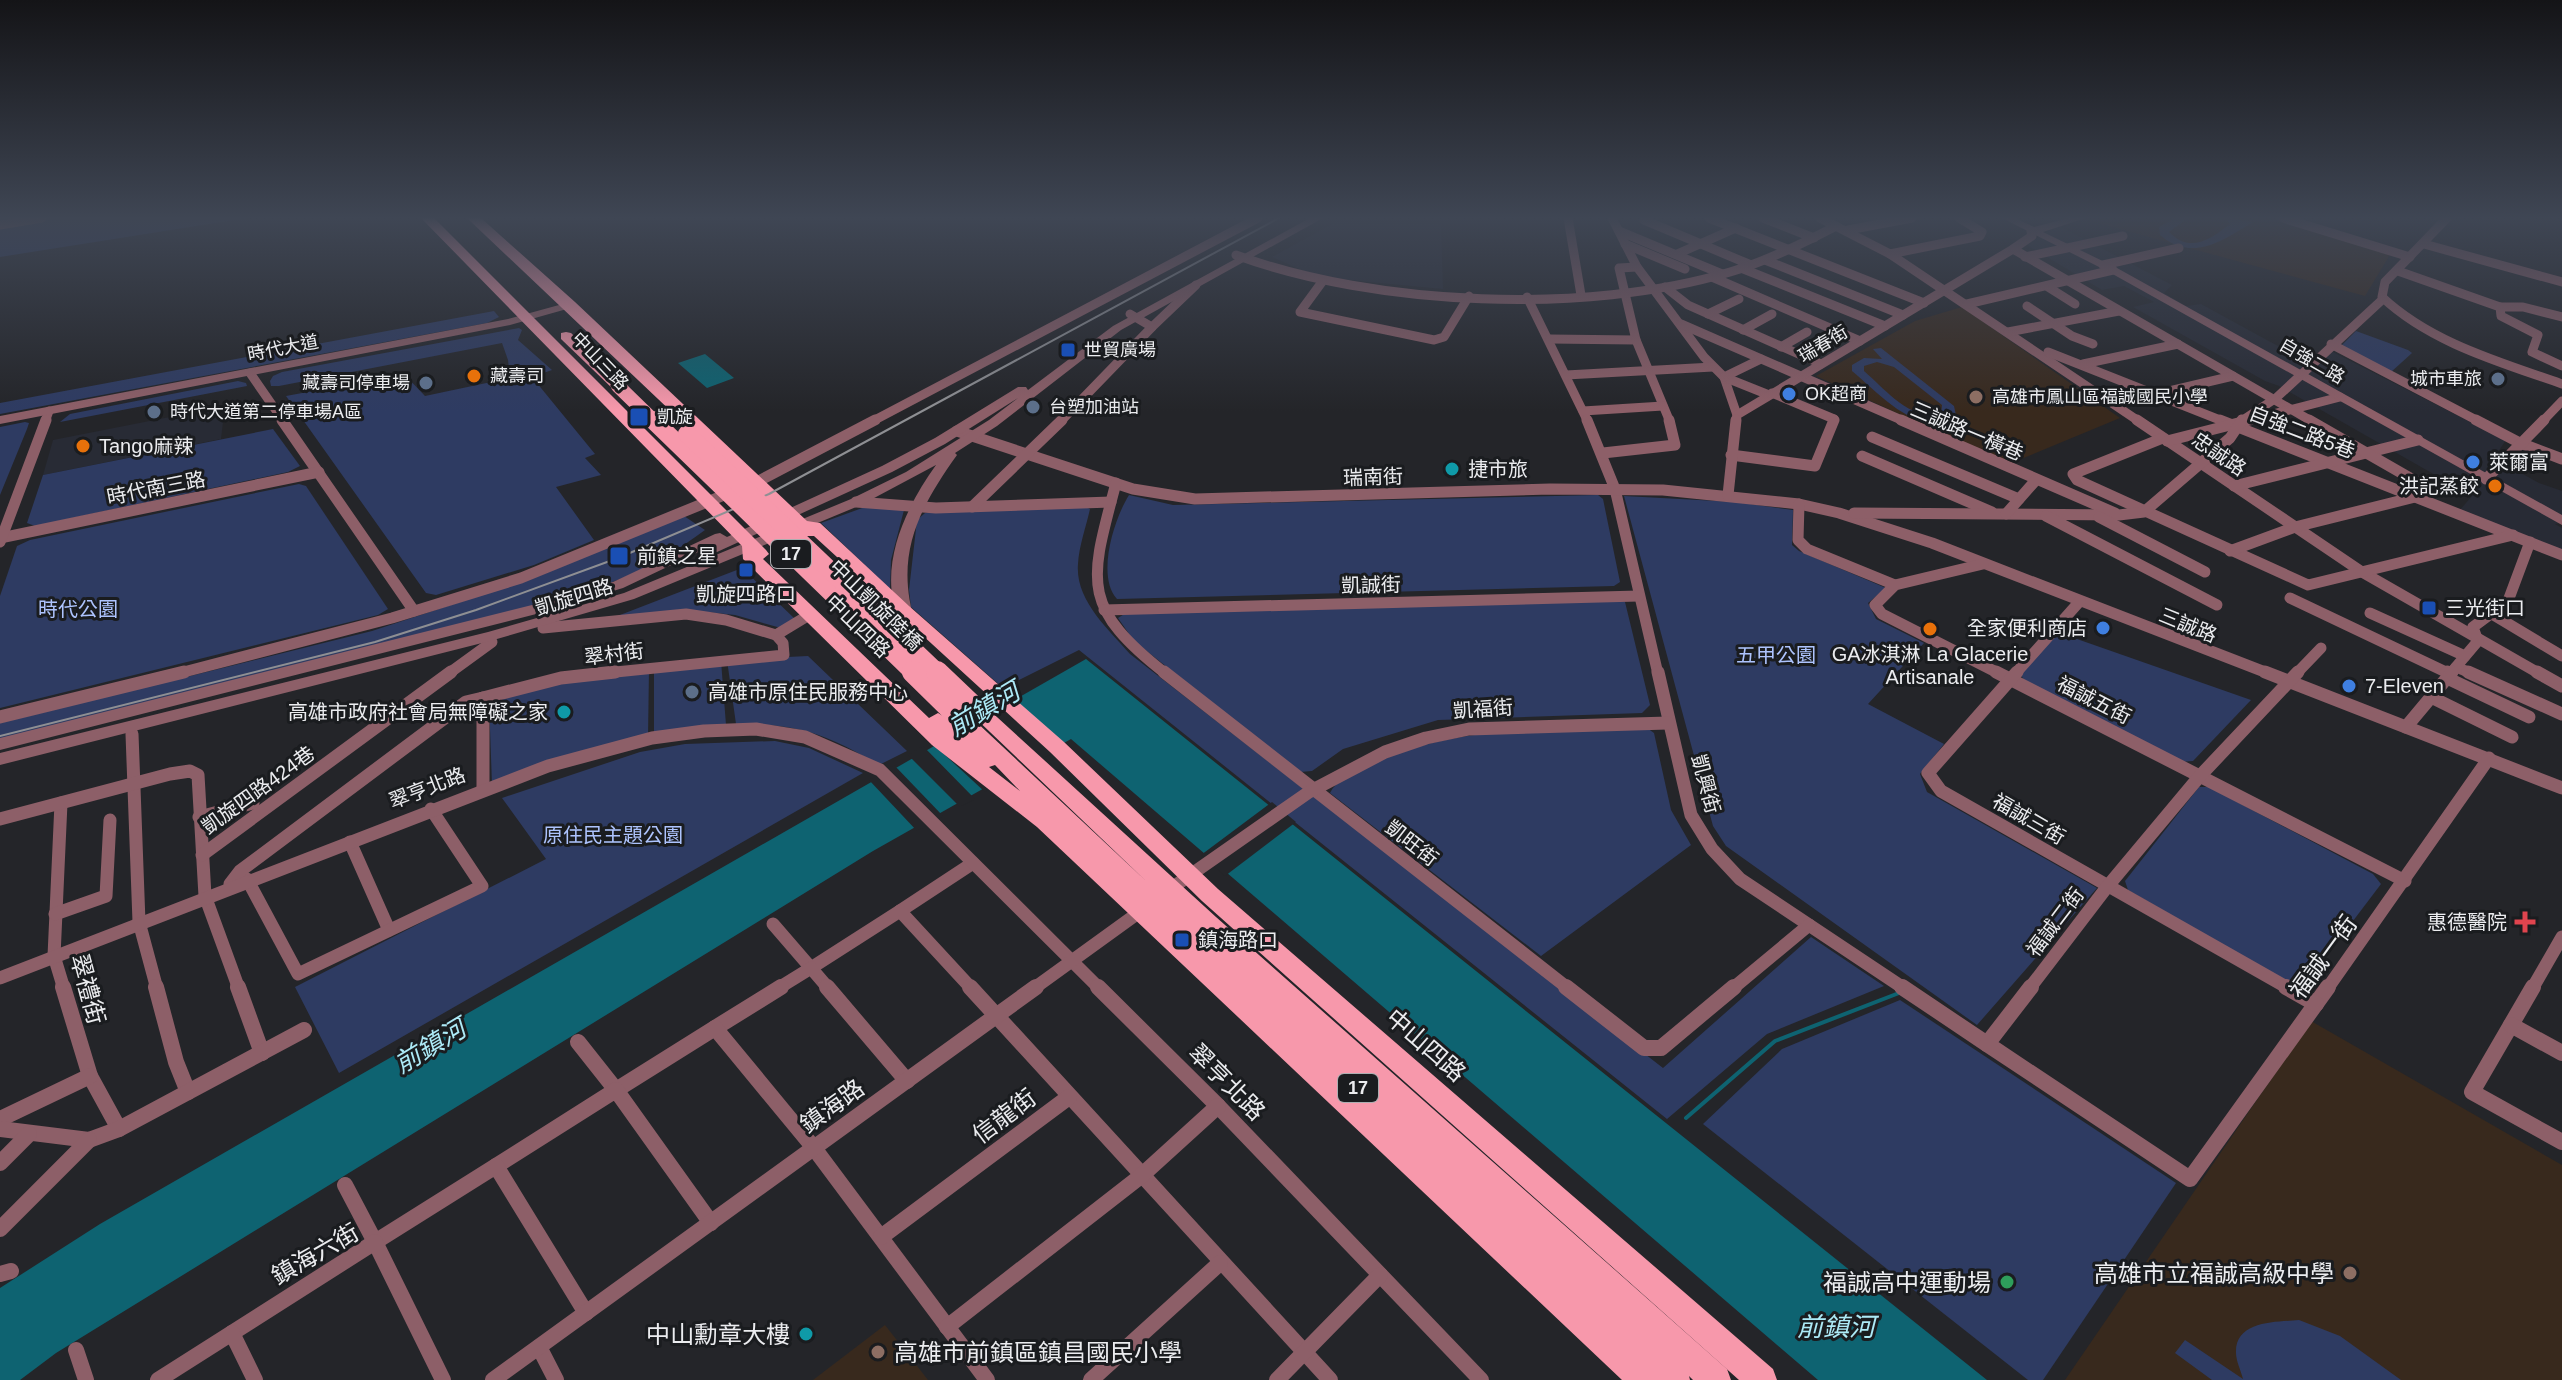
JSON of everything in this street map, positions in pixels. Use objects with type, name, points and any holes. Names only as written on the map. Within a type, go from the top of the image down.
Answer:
[{"type":"main road","name":"中山三路","points":[[512,282],[550,311]]},
{"type":"main road","name":"中山三路","points":[[516,282],[759,482]]},
{"type":"main road","name":"中山三路","points":[[521,282],[625,383]]},
{"type":"main road","name":"中山三路","points":[[526,282],[709,501]]},
{"type":"main road","name":"中山凱旋陸橋","points":[[625,383],[972,719]]},
{"type":"main road","name":"中山四路","points":[[759,482],[795,519],[905,618],[972,719]]},
{"type":"main road","name":"中山四路","points":[[709,501],[749,555],[809,615],[972,719]]},
{"type":"main road","name":"中山四路","points":[[740,541],[972,719]]},
{"type":"main road","name":"17","points":[[972,719],[1024,766]]},
{"type":"main road","name":"17","points":[[972,719],[1024,766]]},
{"type":"main road","name":"17","points":[[972,719],[1024,766]]},
{"type":"main road","name":"中山四路","points":[[1024,766],[1051,793],[1171,889],[1716,1380]]},
{"type":"main road","name":"中山四路","points":[[1024,766],[1051,793]]},
{"type":"main road","name":"中山四路","points":[[1024,766],[1045,821],[1171,889],[1675,1380]]},
{"type":"main road","name":"中山四路","points":[[1024,766],[1762,1380]]},
{"type":"main road","name":"中山四路","points":[[1171,889],[1644,1380]]},
{"type":"street","name":"凱旋四路","points":[[0,717],[209,667],[414,611],[564,562],[759,482],[1136,282]]},
{"type":"street","name":"凱旋四路","points":[[795,519],[957,431],[1134,315],[1194,282]]},
{"type":"street","name":"凱旋四路","points":[[0,750],[620,592],[795,519],[856,502],[911,475],[975,435],[1134,315],[1200,282]]},
{"type":"street","points":[[1322,282],[1300,312],[1434,340],[1444,337],[1469,296]]},
{"type":"street","points":[[1324,282],[1469,296],[1527,297],[1625,292],[1687,282]]},
{"type":"street","points":[[1579,282],[1581,295]]},
{"type":"street","points":[[1603,453],[1675,445],[1636,340],[1623,282]]},
{"type":"street","points":[[1648,282],[1704,357],[1724,377],[1834,419],[1815,466],[1731,455]]},
{"type":"street","points":[[1724,282],[1860,341]]},
{"type":"street","points":[[1777,282],[1885,326]]},
{"type":"street","points":[[1821,282],[1903,315]]},
{"type":"street","points":[[1872,282],[1924,303]]},
{"type":"street","name":"忠誠路","points":[[1934,282],[2362,572],[2478,641],[2562,686]]},
{"type":"street","name":"瑞春街","points":[[1737,415],[1958,282]]},
{"type":"street","points":[[1967,304],[2063,282]]},
{"type":"street","points":[[2069,282],[2431,490],[2431,493],[2295,527],[2230,551]]},
{"type":"street","name":"自強二路","points":[[2135,282],[2562,521]]},
{"type":"street","points":[[1839,513],[2119,515],[2144,512],[2230,438],[2235,425],[2248,413],[2274,400],[2383,299],[2385,282]]},
{"type":"street","points":[[2430,282],[2500,307],[2523,307],[2562,317]]},
{"type":"street","points":[[972,507],[1028,455],[1196,285]]},
{"type":"street","points":[[1665,287],[1688,305],[1821,364]]},
{"type":"street","points":[[2048,287],[2075,304]]},
{"type":"street","name":"凱興街","points":[[1527,297],[1603,453],[1615,489],[1668,723],[1691,815],[1701,835],[1713,853],[1740,879],[1987,1044]]},
{"type":"street","points":[[1708,314],[1739,299]]},
{"type":"street","points":[[2383,299],[2390,307],[2430,330],[2562,384]]},
{"type":"street","points":[[1672,313],[1688,305]]},
{"type":"street","points":[[2027,306],[2072,336],[2093,344]]},
{"type":"street","points":[[2500,307],[2501,316],[2538,335],[2532,352],[2562,366]]},
{"type":"street","name":"時代大道","points":[[0,420],[250,373],[550,311]]},
{"type":"street","points":[[2008,332],[2119,311]]},
{"type":"street","points":[[1743,330],[1772,314]]},
{"type":"street","points":[[1134,315],[1152,327]]},
{"type":"street","name":"三誠路一橫巷","points":[[1681,324],[2119,515]]},
{"type":"street","points":[[1781,347],[1807,332]]},
{"type":"street","points":[[1550,339],[1636,340]]},
{"type":"street","points":[[1704,357],[1725,343]]},
{"type":"street","name":"自強二路5巷","points":[[2028,344],[2562,555]]},
{"type":"street","points":[[2081,364],[2178,344]]},
{"type":"street","points":[[2331,344],[2520,443],[2562,459]]},
{"type":"street","points":[[1724,377],[1761,359]]},
{"type":"street","points":[[1566,375],[1713,367]]},
{"type":"street","points":[[250,373],[414,611]]},
{"type":"street","points":[[2114,404],[2233,376]]},
{"type":"street","points":[[1724,377],[1737,415],[1728,495]]},
{"type":"street","points":[[2340,397],[2235,425],[2165,439],[2073,474],[2077,480],[2144,512],[2308,585],[2513,535]]},
{"type":"street","points":[[2486,479],[2562,401]]},
{"type":"street","points":[[1583,411],[1663,406]]},
{"type":"street","points":[[1,539],[49,411]]},
{"type":"street","name":"瑞南街","points":[[957,431],[1116,483],[1164,496],[1195,499],[1615,489],[1728,495],[1799,504]]},
{"type":"street","points":[[1872,437],[2019,499]]},
{"type":"street","points":[[2234,486],[2418,440]]},
{"type":"street","points":[[905,618],[898,588],[899,557],[915,507],[955,448]]},
{"type":"street","points":[[1862,456],[2001,514]]},
{"type":"street","name":"時代南三路","points":[[1,539],[319,472]]},
{"type":"street","points":[[2001,514],[2036,480]]},
{"type":"street","name":"凱旺街","points":[[1116,483],[1094,564],[1094,579],[1104,610],[1122,637],[1142,656],[1644,1048],[1661,1048],[1809,925]]},
{"type":"street","points":[[856,502],[915,507],[1111,502]]},
{"type":"street","points":[[1799,504],[1798,540],[1807,549],[1895,585],[1984,563]]},
{"type":"street","name":"三誠路","points":[[1799,504],[1839,513],[1984,563],[2562,788]]},
{"type":"street","points":[[2044,514],[2217,605]]},
{"type":"street","points":[[2097,515],[2205,572]]},
{"type":"street","name":"凱旋四路","points":[[0,768],[543,628],[631,601],[726,560],[740,541]]},
{"type":"street","name":"凱旋四路","points":[[0,744],[544,607],[618,585],[740,541]]},
{"type":"street","name":"凱旋四路","points":[[0,759],[565,615],[629,596],[740,541]]},
{"type":"street","points":[[2406,727],[2478,641],[2473,627],[2508,601],[2530,542]]},
{"type":"street","name":"福誠五街","points":[[1895,585],[1875,605],[1882,614],[2405,881]]},
{"type":"street","name":"凱誠街","points":[[1104,610],[1639,596]]},
{"type":"street","points":[[2290,598],[2451,673],[2529,717]]},
{"type":"street","name":"福誠三街","points":[[2080,601],[1928,773],[1941,791],[2316,1004]]},
{"type":"street","points":[[2370,613],[2465,656]]},
{"type":"street","points":[[543,628],[600,625],[671,614],[743,623],[776,635],[809,615]]},
{"type":"street","points":[[2492,614],[2562,656]]},
{"type":"street","name":"翠村街","points":[[483,698],[561,678],[784,655],[783,643],[776,635]]},
{"type":"street","name":"凱旋四路424巷","points":[[202,855],[492,642]]},
{"type":"street","name":"福誠二街","points":[[1987,1044],[2107,887],[2199,777],[2321,648]]},
{"type":"street","points":[[2451,673],[2562,714]]},
{"type":"street","points":[[2431,697],[2512,737]]},
{"type":"street","points":[[228,887],[240,871],[466,702],[483,698],[483,790]]},
{"type":"street","name":"凱福街","points":[[1171,889],[1313,790],[1374,755],[1443,732],[1498,727],[1668,723]]},
{"type":"street","name":"翠亨北路","points":[[0,978],[431,809],[629,742],[711,730],[784,731],[821,741],[880,770],[1218,1106],[1481,1380]]},
{"type":"street","points":[[132,734],[139,922],[176,1062],[188,1092]]},
{"type":"street","name":"福誠一街","points":[[1987,1044],[2190,1179],[2405,881],[2489,758]]},
{"type":"street","points":[[0,819],[133,783],[190,771],[198,775],[205,896],[262,1053]]},
{"type":"street","name":"翠禮街","points":[[61,803],[54,956],[90,1076],[119,1129]]},
{"type":"street","points":[[199,817],[253,803]]},
{"type":"street","points":[[247,879],[298,974],[482,886],[431,809]]},
{"type":"street","points":[[55,914],[106,896],[110,820]]},
{"type":"street","points":[[350,842],[389,930]]},
{"type":"street","points":[[345,1185],[375,1242],[973,863]]},
{"type":"street","name":"鎮海路","points":[[493,1380],[1171,889]]},
{"type":"street","name":"信龍街","points":[[881,1237],[1069,1097],[900,911]]},
{"type":"street","points":[[773,924],[907,1081]]},
{"type":"street","points":[[2562,937],[2557,956],[2511,1025],[2472,1092],[2562,1142]]},
{"type":"street","points":[[2511,1025],[2562,1053]]},
{"type":"street","points":[[715,1028],[814,1148],[987,1380]]},
{"type":"street","points":[[0,1229],[89,1140],[119,1129],[304,1030]]},
{"type":"street","points":[[578,1042],[711,1223]]},
{"type":"street","points":[[0,1119],[90,1076]]},
{"type":"street","points":[[1069,1097],[1330,1380]]},
{"type":"street","points":[[947,1327],[1141,1176],[1218,1106]]},
{"type":"street","points":[[0,1129],[89,1140]]},
{"type":"street","points":[[0,1163],[29,1134]]},
{"type":"street","points":[[496,1166],[586,1313]]},
{"type":"street","name":"鎮海六街","points":[[158,1380],[375,1242],[443,1380]]},
{"type":"street","points":[[1091,1380],[1220,1263]]},
{"type":"street","points":[[1277,1380],[1380,1275]]},
{"type":"street","points":[[232,1333],[255,1380]]},
{"type":"street","points":[[539,1347],[556,1380]]},
{"type":"street","points":[[76,1350],[86,1380]]},
{"type":"shaded area","points":[[1373,282],[1443,282],[1443,289]]},
{"type":"shaded area","points":[[2089,282],[2167,282],[2172,285],[2164,293],[2186,306],[2201,304],[2307,362],[2325,348],[2506,440],[2494,458],[2539,483],[2562,491],[2562,523],[2555,524],[2562,528],[2562,551],[2459,511],[2472,496],[2133,307],[2154,302],[2124,286],[2102,290]]},
{"type":"shaded area","points":[[2315,282],[2373,282],[2365,296]]},
{"type":"shaded area","name":"高雄市鳳山區福誠國民小學","points":[[1962,307],[2120,418],[2009,464],[1816,376],[1915,321]]},
{"type":"shaded area","points":[[246,402],[246,410],[224,414],[221,439],[43,475],[53,440]]},
{"type":"shaded area","name":"高雄市立福誠高級中學","points":[[2311,1021],[2562,1165],[2562,1380],[2065,1380]]},
{"type":"shaded area","name":"高雄市前鎮區鎮昌國民小學","points":[[885,1325],[928,1380],[813,1380]]},
{"type":"green space","points":[[494,311],[499,317],[487,323],[0,414],[0,403]]},
{"type":"green space","points":[[519,328],[522,330],[518,340],[552,370],[532,377],[595,454],[585,458],[601,475],[556,487],[594,540],[534,565],[436,595],[426,593],[286,396],[404,374],[425,396],[510,378],[502,343],[279,386],[271,386],[270,381],[282,372]]},
{"type":"green space","points":[[2356,331],[2412,353],[2391,372],[2341,346]]},
{"type":"green space","points":[[1881,348],[1954,406],[1957,420],[1941,423],[1913,418],[1875,391],[1852,371],[1852,365],[1864,358],[1882,359],[1873,349]],"holes":[[[1877,362],[1894,367],[1942,405],[1941,414],[1930,415],[1909,409],[1864,371],[1864,366]]]},
{"type":"green space","points":[[238,381],[247,386],[60,422],[70,414]]},
{"type":"green space","points":[[29,423],[27,429],[0,495],[0,427]]},
{"type":"green space","points":[[273,429],[300,466],[288,472],[35,526],[27,523],[43,475]]},
{"type":"green space","name":"時代公園","points":[[299,484],[306,486],[388,609],[378,615],[0,708],[0,596],[17,546],[30,540]]},
{"type":"green space","points":[[1129,495],[1173,505],[1598,495],[1603,499],[1620,582],[1614,586],[1117,599],[1111,589],[1108,562],[1113,532]]},
{"type":"green space","name":"五甲公園","points":[[1624,496],[1736,502],[1793,510],[1792,545],[1799,551],[1886,588],[1868,603],[1876,619],[1924,643],[1868,704],[1944,744],[1920,774],[1927,792],[2097,888],[1977,1025],[1726,846],[1713,826]]},
{"type":"green space","points":[[865,507],[904,510],[891,560],[890,589],[821,523]]},
{"type":"green space","points":[[1090,509],[1081,543],[1078,577],[1087,602],[1130,654],[1663,1068],[1811,937],[1884,986],[1767,1034],[1667,1119],[1079,650],[1003,688],[911,607],[909,590],[917,520],[925,513]]},
{"type":"green space","points":[[684,516],[705,530],[647,567],[589,590],[0,742],[0,723],[372,631],[536,577]]},
{"type":"green space","points":[[742,568],[795,619],[781,628],[735,615],[707,612],[622,619],[620,615]]},
{"type":"green space","points":[[1625,602],[1650,705],[1642,713],[1438,720],[1343,749],[1312,771],[1300,772],[1134,641],[1118,618],[1126,613]]},
{"type":"green space","points":[[2057,632],[2251,700],[2193,761],[2180,762],[2025,682],[2021,675]]},
{"type":"green space","points":[[808,656],[907,751],[879,765],[811,732],[778,726],[736,724],[727,660]]},
{"type":"green space","points":[[721,661],[726,725],[654,737],[654,669]]},
{"type":"green space","points":[[649,669],[648,737],[492,785],[489,700],[561,681]]},
{"type":"green space","points":[[1647,728],[1654,733],[1671,810],[1691,845],[1541,956],[1330,793],[1349,776],[1397,754],[1431,743],[1502,732]]},
{"type":"green space","name":"原住民主題公園","points":[[775,741],[809,748],[863,773],[339,1073],[295,987],[546,859],[502,798],[640,752],[685,744]]},
{"type":"green space","points":[[2199,787],[2209,787],[2373,874],[2381,884],[2306,983],[2290,984],[2128,890],[2125,881]]},
{"type":"green space","name":"福誠高中運動場","points":[[1900,1000],[2176,1183],[2043,1380],[2028,1380],[1703,1124],[1782,1049]]},
{"type":"green space","points":[[2299,1320],[2340,1336],[2401,1380],[2212,1380],[2175,1353],[2185,1340],[2243,1379],[2236,1353],[2242,1334],[2259,1325]]},
{"type":"water","points":[[705,354],[734,378],[707,388],[678,363]]},
{"type":"water","name":"前鎮河","points":[[1086,659],[1987,1380],[1818,1380],[1071,739],[873,851],[56,1353],[20,1380],[0,1380],[0,1288],[100,1224]]},
{"type":"pier","points":[[1012,699],[1065,746],[985,792],[932,743]]},
{"type":"pier","points":[[923,746],[975,799],[960,807],[908,755]]},
{"type":"pier","points":[[894,765],[943,816],[917,831],[869,780]]},
{"type":"pier","points":[[1272,802],[1296,822],[1225,876],[1201,855]]},
{"type":"waterway","points":[[1686,1118],[1775,1041],[1899,993]]},
{"type":"tram line","points":[[0,736],[375,642],[476,610],[618,558],[769,494],[1160,282]]},
{"type":"place","name":"世貿廣場","points":[[1068,350]]},
{"type":"place","name":"藏壽司","points":[[474,376]]},
{"type":"place","name":"城市車旅","points":[[2498,379]]},
{"type":"place","name":"藏壽司停車場","points":[[426,383]]},
{"type":"place","name":"OK超商","points":[[1789,394]]},
{"type":"place","name":"高雄市鳳山區福誠國民小學","points":[[1976,397]]},
{"type":"place","name":"台塑加油站","points":[[1033,407]]},
{"type":"place","name":"時代大道第二停車場A區","points":[[154,412]]},
{"type":"place","name":"凱旋","points":[[639,417]]},
{"type":"place","name":"Tango麻辣","points":[[83,446]]},
{"type":"place","name":"萊爾富","points":[[2473,462]]},
{"type":"place","name":"捷市旅","points":[[1452,469]]},
{"type":"place","name":"洪記蒸餃","points":[[2495,486]]},
{"type":"place","name":"前鎮之星","points":[[619,556]]},
{"type":"place","name":"凱旋四路口","points":[[746,570]]},
{"type":"place","name":"三光街口","points":[[2429,608]]},
{"type":"place","name":"全家便利商店","points":[[2103,628]]},
{"type":"place","name":"GA冰淇淋 La Glacerie Artisanale","points":[[1930,629]]},
{"type":"place","name":"7-Eleven","points":[[2349,686]]},
{"type":"place","name":"高雄市原住民服務中心","points":[[692,692]]},
{"type":"place","name":"高雄市政府社會局無障礙之家","points":[[564,712]]},
{"type":"place","name":"惠德醫院","points":[[2525,922]]},
{"type":"place","name":"鎮海路口","points":[[1182,940]]},
{"type":"place","name":"高雄市立福誠高級中學","points":[[2350,1273]]},
{"type":"place","name":"福誠高中運動場","points":[[2007,1282]]},
{"type":"place","name":"中山勳章大樓","points":[[806,1334]]},
{"type":"place","name":"高雄市前鎮區鎮昌國民小學","points":[[878,1352]]}]
